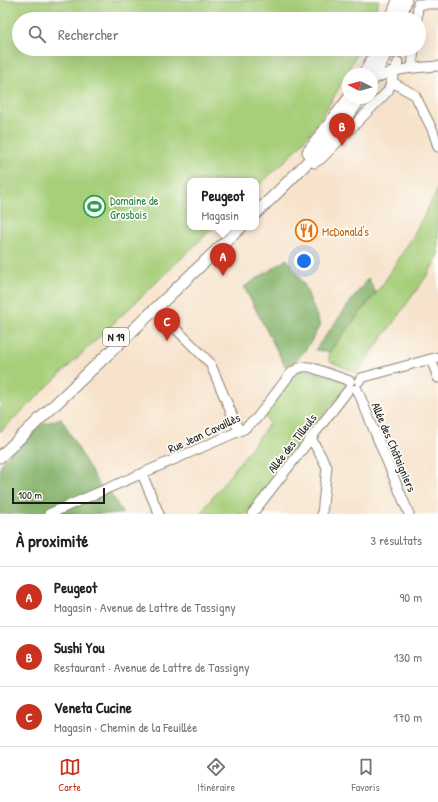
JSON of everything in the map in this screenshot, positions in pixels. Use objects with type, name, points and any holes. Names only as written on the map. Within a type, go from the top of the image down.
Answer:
[{"type":"main road","points":[[394,12],[398,0]]},
{"type":"main road","points":[[402,12],[406,0]]},
{"type":"main road","points":[[374,68],[380,56]]},
{"type":"main road","points":[[259,200],[305,155],[326,130],[345,104]]},
{"type":"main road","points":[[259,210],[317,152],[356,104]]},
{"type":"main road","name":"N 19","points":[[0,448],[229,230]]},
{"type":"main road","name":"N 19","points":[[0,456],[238,230]]},
{"type":"street","points":[[417,12],[418,4],[438,4]]},
{"type":"street","points":[[381,56],[396,66],[412,68],[438,66]]},
{"type":"street","points":[[412,68],[413,56]]},
{"type":"street","points":[[378,76],[396,66]]},
{"type":"street","points":[[314,164],[388,91],[396,66]]},
{"type":"street","points":[[392,82],[415,95],[434,131],[438,146]]},
{"type":"street","points":[[156,308],[210,363],[239,431]]},
{"type":"street","points":[[354,384],[361,378],[434,358],[438,378]]},
{"type":"street","name":"Rue Jean Cavaillès","points":[[49,514],[248,426],[256,419],[291,373],[298,368],[310,367],[354,384]]},
{"type":"street","name":"Allée des Tilleuls","points":[[252,514],[354,384]]},
{"type":"street","name":"Allée des Châtaigniers","points":[[354,384],[409,514]]},
{"type":"street","points":[[311,438],[327,466],[322,514]]},
{"type":"street","points":[[142,474],[159,514]]},
{"type":"green space","name":"Domaine de Grosbois","points":[[0,0],[379,0],[375,12],[12,12],[12,56],[356,56],[350,68],[342,68],[342,82],[323,115],[287,160],[259,185],[259,178],[187,178],[187,230],[211,230],[0,432]]},
{"type":"green space","points":[[438,189],[438,256],[428,274],[357,373],[329,361],[329,352],[383,284],[412,238]]},
{"type":"green space","points":[[287,259],[305,286],[320,325],[310,343],[297,360],[285,366],[244,287]]},
{"type":"green space","points":[[368,278],[376,293],[329,352],[315,350]]},
{"type":"green space","points":[[303,369],[345,381],[346,387],[268,484],[247,514],[200,514],[270,423],[263,415],[289,379]]},
{"type":"green space","points":[[61,418],[100,487],[108,489],[123,514],[0,514],[0,468],[4,459],[40,425]]},
{"type":"place","name":"Sushi You","points":[[342,146]]},
{"type":"place","name":"Domaine de Grosbois","points":[[95,207]]},
{"type":"place","name":"McDonald's","points":[[307,231]]},
{"type":"place","name":"Peugeot","points":[[223,276]]},
{"type":"place","name":"Veneta Cucine","points":[[167,341]]}]
